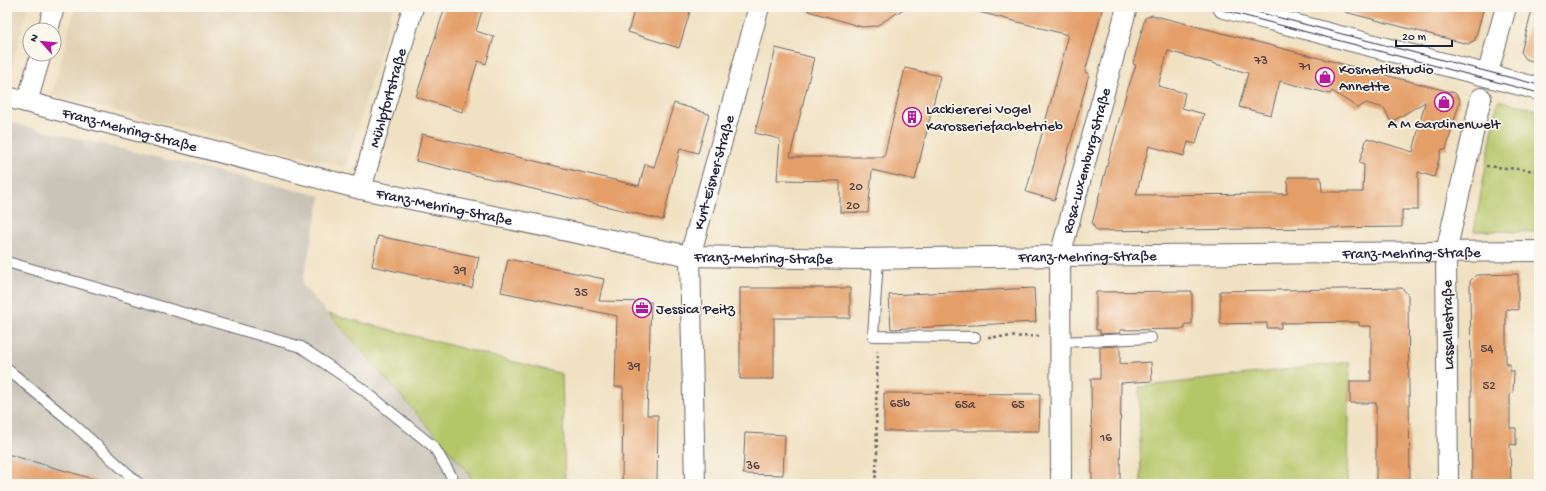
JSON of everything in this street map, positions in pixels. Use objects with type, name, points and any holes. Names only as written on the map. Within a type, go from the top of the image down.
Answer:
[{"type":"street","points":[[50,22],[54,7]]},
{"type":"street","name":"Mühlpfortstraße","points":[[361,189],[413,7]]},
{"type":"street","name":"Kurt-Eisner-Straße","points":[[695,484],[690,256],[759,7]]},
{"type":"street","name":"Rosa-Luxemburg-Straße","points":[[1061,484],[1060,256],[1127,7]]},
{"type":"street","points":[[1224,7],[1539,90]]},
{"type":"street","points":[[1487,76],[1506,7]]},
{"type":"street","points":[[27,102],[39,62]]},
{"type":"street","name":"Franz-Mehring-Straße","points":[[7,96],[361,189],[690,256],[878,259],[1539,251]]},
{"type":"street","name":"Lassallestraße","points":[[1448,484],[1446,252],[1481,98]]},
{"type":"lane","points":[[878,259],[873,336],[975,337]]},
{"type":"lane","points":[[7,262],[301,347],[361,388],[434,447],[456,484]]},
{"type":"lane","points":[[1061,338],[1151,338]]},
{"type":"lane","points":[[7,368],[64,416],[139,484]]},
{"type":"path","points":[[1465,163],[1539,171]]},
{"type":"path","points":[[873,336],[878,348],[876,408],[877,454],[875,484]]},
{"type":"path","points":[[975,337],[1061,338]]},
{"type":"shaded area","points":[[7,7],[28,7],[24,22],[22,22],[22,29],[9,76],[7,76]]},
{"type":"shaded area","points":[[75,7],[393,7],[346,167],[52,95],[61,62],[62,62],[62,57]]},
{"type":"shaded area","points":[[7,122],[321,196],[302,285],[469,473],[472,484],[7,484]]},
{"type":"green space","points":[[1498,100],[1539,110],[1539,232],[1474,231]]},
{"type":"green space","points":[[329,314],[562,374],[565,484],[472,484],[469,473]]},
{"type":"green space","points":[[1350,362],[1348,484],[1141,484],[1139,387]]},
{"type":"building","points":[[445,7],[483,7],[476,31],[494,37],[486,64],[478,61],[462,112],[416,97]]},
{"type":"building","points":[[635,7],[676,7],[690,12],[679,48],[628,32]]},
{"type":"building","points":[[809,7],[907,7],[876,26],[862,27],[808,11]]},
{"type":"building","points":[[980,7],[1103,7],[1085,72],[1089,74],[1055,200],[1026,192],[1068,35],[979,12]]},
{"type":"building","points":[[1345,7],[1484,7],[1475,40],[1468,44],[1345,12]]},
{"type":"building","points":[[1533,7],[1539,7],[1539,63],[1526,59],[1521,52]]},
{"type":"building","points":[[1152,15],[1455,93],[1460,100],[1446,150],[1442,149],[1434,177],[1418,172],[1418,210],[1402,210],[1402,227],[1097,231],[1092,224],[1126,94],[1136,65],[1133,64],[1145,18]],"holes":[[[1168,51],[1248,73],[1239,107],[1271,115],[1280,81],[1330,94],[1332,91],[1358,108],[1366,103],[1384,108],[1391,122],[1425,102],[1413,152],[1367,138],[1359,163],[1364,165],[1363,192],[1322,192],[1321,177],[1288,177],[1287,194],[1136,195],[1149,146],[1184,156],[1188,142],[1196,144],[1204,114],[1182,108],[1185,93],[1158,86]]]},
{"type":"building","points":[[776,48],[814,58],[790,157],[884,157],[905,68],[940,76],[915,180],[872,170],[868,213],[840,212],[840,181],[777,180],[780,139],[755,133]]},
{"type":"building","points":[[674,103],[709,114],[698,153],[680,148],[663,220],[416,161],[422,134],[639,186],[645,164],[654,167]]},
{"type":"building","points":[[378,236],[479,257],[472,288],[372,266]]},
{"type":"building","points":[[508,259],[604,279],[599,301],[651,302],[647,415],[658,415],[657,484],[622,484],[623,387],[615,387],[617,316],[501,292]]},
{"type":"building","points":[[1518,274],[1518,310],[1506,309],[1506,365],[1510,364],[1510,371],[1514,371],[1513,393],[1510,394],[1510,428],[1516,428],[1516,445],[1510,444],[1511,484],[1472,484],[1470,281],[1476,275]]},
{"type":"building","points":[[740,288],[850,288],[850,318],[774,318],[774,379],[740,379]]},
{"type":"building","points":[[1034,288],[1036,322],[891,329],[889,295]]},
{"type":"building","points":[[1402,288],[1408,295],[1410,484],[1376,484],[1376,403],[1350,403],[1350,381],[1371,381],[1371,326],[1359,326],[1359,322],[1281,323],[1281,328],[1267,328],[1267,323],[1220,324],[1220,291]]},
{"type":"building","points":[[1192,291],[1192,324],[1185,324],[1185,329],[1120,330],[1120,333],[1100,334],[1100,330],[1096,330],[1096,292]]},
{"type":"building","points":[[1120,346],[1120,364],[1151,362],[1152,381],[1121,383],[1120,484],[1092,484],[1091,379],[1100,379],[1100,347]]},
{"type":"building","points":[[884,393],[1040,394],[1039,431],[884,431]]},
{"type":"building","points":[[745,433],[785,435],[783,475],[743,474]]},
{"type":"building","points":[[7,454],[97,480],[96,484],[7,484]]},
{"type":"tram line","points":[[1211,7],[1539,93]]},
{"type":"tram line","points":[[1238,7],[1539,85]]},
{"type":"place","name":"Kosmetikstudio Annette","points":[[1325,77]]},
{"type":"place","name":"A M Gardinenwelt","points":[[1444,102]]},
{"type":"place","name":"Lackiererei Vogel Karosseriefachbetrieb","points":[[912,117]]},
{"type":"place","name":"Jessica Peitz","points":[[642,308]]}]
